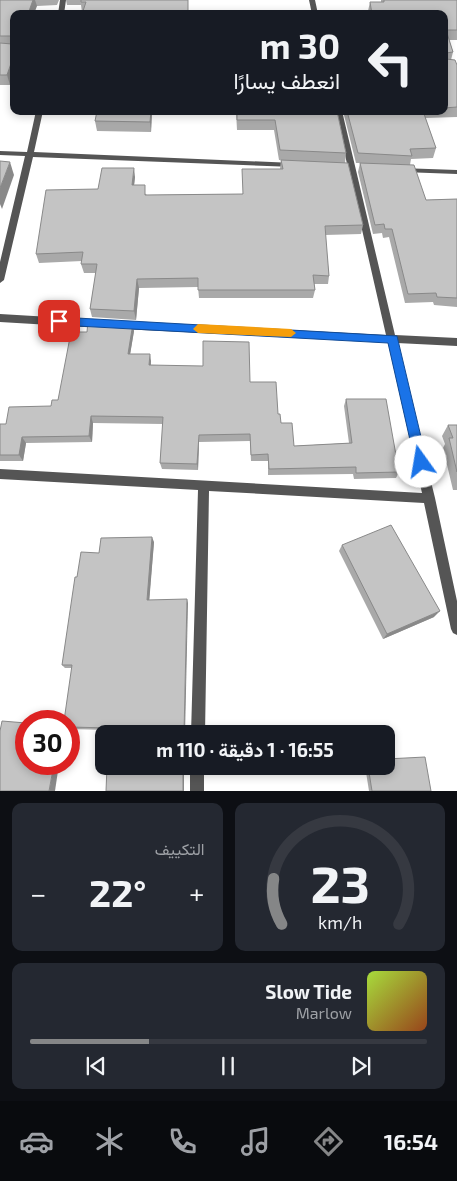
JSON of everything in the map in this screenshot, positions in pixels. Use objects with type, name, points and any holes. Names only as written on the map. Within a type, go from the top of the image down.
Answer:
[{"type":"street","points":[[0,280],[39,115]]},
{"type":"street","points":[[339,115],[393,339],[457,630]]},
{"type":"street","points":[[0,153],[303,165]]},
{"type":"street","points":[[390,169],[457,172]]},
{"type":"street","points":[[0,318],[457,342]]},
{"type":"street","points":[[0,474],[429,498]]},
{"type":"street","points":[[198,725],[204,486]]},
{"type":"street","points":[[197,791],[198,775]]},
{"type":"building","points":[[0,0],[33,0],[29,10],[10,10],[10,36],[0,36]]},
{"type":"building","points":[[81,0],[188,0],[188,10],[83,10],[86,2],[81,2]]},
{"type":"building","points":[[384,0],[457,0],[457,30],[448,30],[448,10],[371,10],[370,2],[384,2]]},
{"type":"building","points":[[448,36],[453,52],[448,53]]},
{"type":"building","points":[[0,43],[10,44],[10,66],[7,75],[0,75]]},
{"type":"building","points":[[448,59],[455,60],[457,65],[457,107],[448,108]]},
{"type":"building","points":[[96,115],[151,115],[150,122],[95,121]]},
{"type":"building","points":[[237,115],[338,115],[346,153],[280,150],[275,120],[237,120]]},
{"type":"building","points":[[348,115],[424,115],[436,148],[410,149],[412,156],[358,153]]},
{"type":"building","points":[[281,160],[348,163],[363,225],[325,226],[329,276],[313,275],[315,290],[198,290],[198,278],[137,279],[134,311],[90,309],[97,264],[81,264],[83,252],[36,254],[46,190],[98,189],[102,168],[134,168],[132,185],[145,185],[145,195],[243,194],[242,169],[283,169]]},
{"type":"building","points":[[0,161],[10,162],[0,188]]},
{"type":"building","points":[[360,163],[414,165],[426,200],[457,199],[457,298],[437,297],[436,293],[408,294],[392,229],[385,229],[384,224],[375,225]]},
{"type":"building","points":[[88,321],[133,323],[128,354],[150,354],[149,365],[203,366],[203,341],[249,342],[250,382],[276,382],[278,414],[280,414],[281,423],[292,423],[294,446],[352,443],[346,399],[386,399],[399,472],[356,473],[356,467],[269,469],[268,454],[251,455],[250,434],[199,435],[197,464],[160,463],[163,417],[91,416],[89,436],[22,437],[19,455],[0,455],[0,424],[6,424],[9,407],[51,406],[52,400],[58,400],[71,332],[87,332]]},
{"type":"building","points":[[448,425],[457,425],[457,472],[449,438],[453,438]]},
{"type":"building","points":[[391,525],[440,611],[387,634],[342,545]]},
{"type":"building","points":[[152,537],[147,600],[187,599],[184,725],[95,725],[95,728],[80,727],[80,710],[66,710],[72,665],[62,665],[75,577],[77,577],[81,552],[99,553],[101,538]]},
{"type":"building","points":[[2,721],[15,722],[15,775],[52,775],[49,791],[0,791],[0,731]]},
{"type":"building","points":[[425,757],[431,791],[372,791],[369,775],[395,775],[395,759]]},
{"type":"building","points":[[107,775],[183,775],[183,791],[106,791]]},
{"type":"slow traffic","points":[[198,329],[291,333]]},
{"type":"route","points":[[59,321],[393,339],[421,462]]}]
